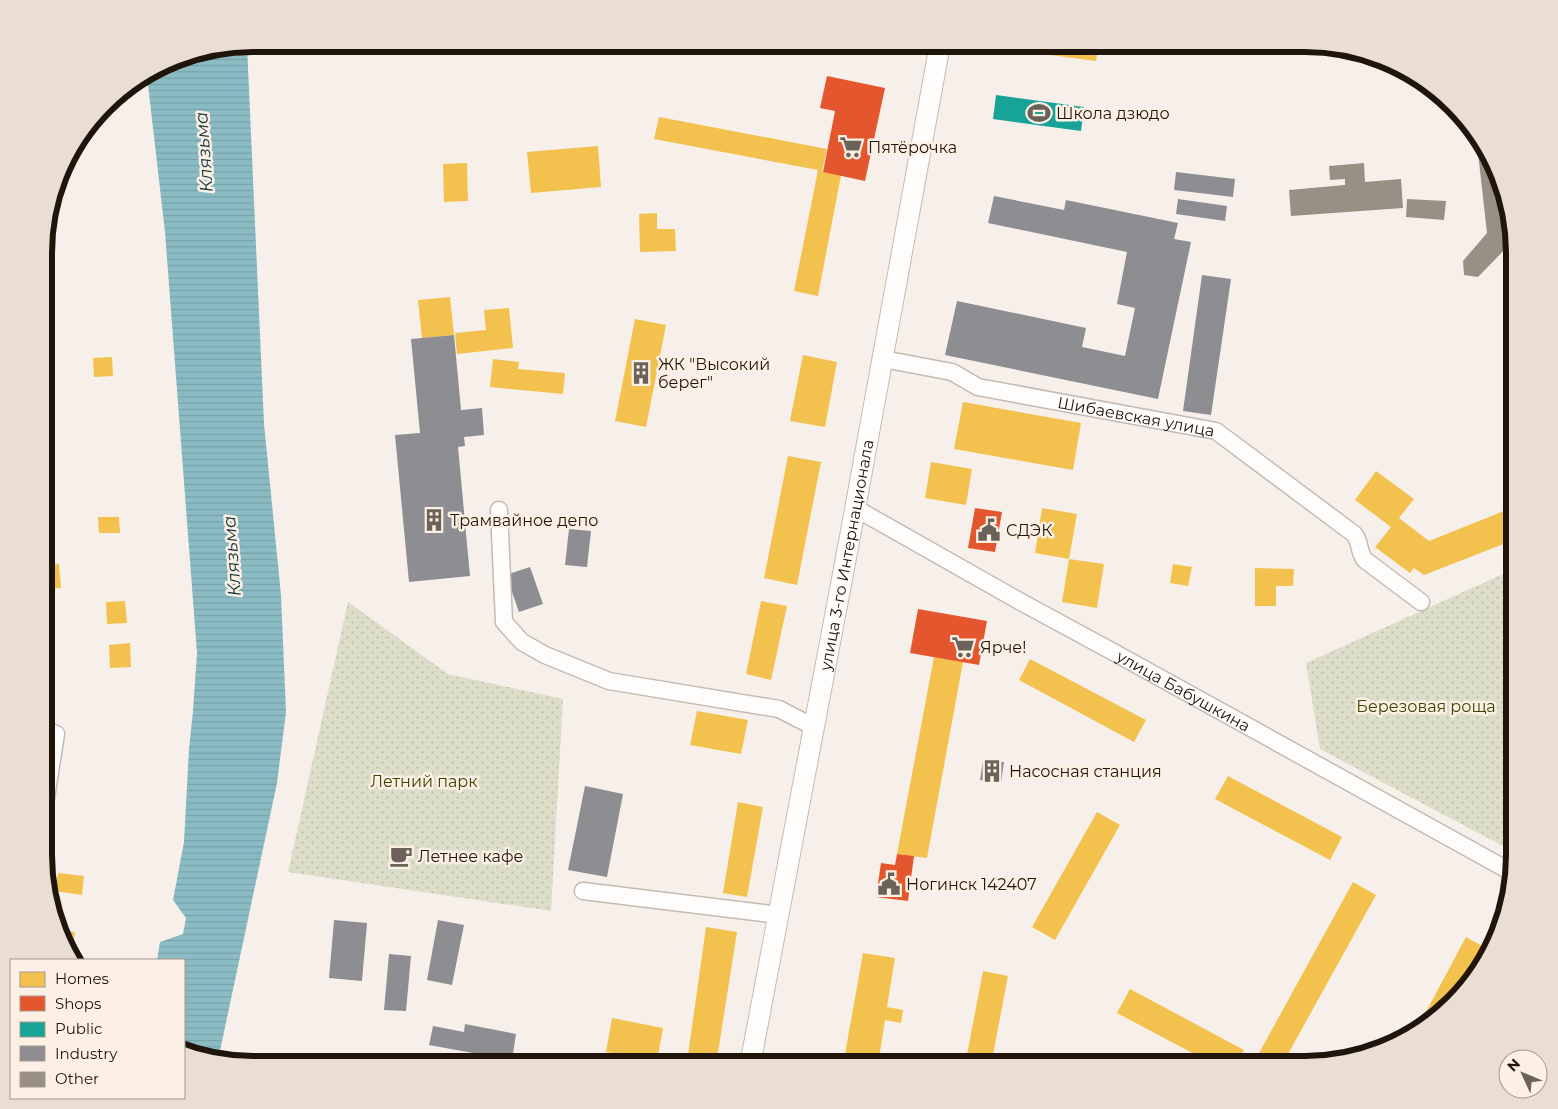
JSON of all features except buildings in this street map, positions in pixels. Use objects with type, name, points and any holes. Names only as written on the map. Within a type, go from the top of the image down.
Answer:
[{"type":"main road","name":"улица 3-го Интернационала","points":[[752,1056],[856,508],[939,52]]},
{"type":"street","name":"Шибаевская улица","points":[[883,360],[952,372],[978,387],[1216,431],[1354,534],[1357,537],[1362,556],[1365,560],[1421,602]]},
{"type":"street","name":"улица Бабушкина","points":[[856,508],[1021,602],[1505,869]]},
{"type":"street","points":[[499,510],[504,622],[522,642],[545,656],[609,681],[779,709],[814,727]]},
{"type":"street","points":[[583,891],[779,915]]},
{"type":"green space","name":"Березовая роща","points":[[1506,573],[1506,848],[1320,749],[1306,663]]},
{"type":"green space","name":"Летний парк","points":[[348,602],[448,674],[563,699],[551,911],[288,872]]},
{"type":"water","name":"Клязьма","points":[[247,52],[264,424],[281,595],[286,712],[277,783],[219,1054],[185,1044],[185,959],[157,959],[160,942],[183,934],[186,918],[173,900],[184,842],[197,653],[165,232],[148,82],[164,73],[201,59]]},
{"type":"place","name":"Школа дзюдо","points":[[1039,113]]},
{"type":"place","name":"Пятёрочка","points":[[851,147]]},
{"type":"place","name":"ЖК \"Высокий берег\"","points":[[641,373]]},
{"type":"place","name":"Трамвайное депо","points":[[434,520]]},
{"type":"place","name":"СДЭК","points":[[989,530]]},
{"type":"place","name":"Ярче!","points":[[963,647]]},
{"type":"place","name":"Насосная станция","points":[[992,771]]},
{"type":"place","name":"Летнее кафе","points":[[401,856]]},
{"type":"place","name":"Ногинск 142407","points":[[889,884]]}]
